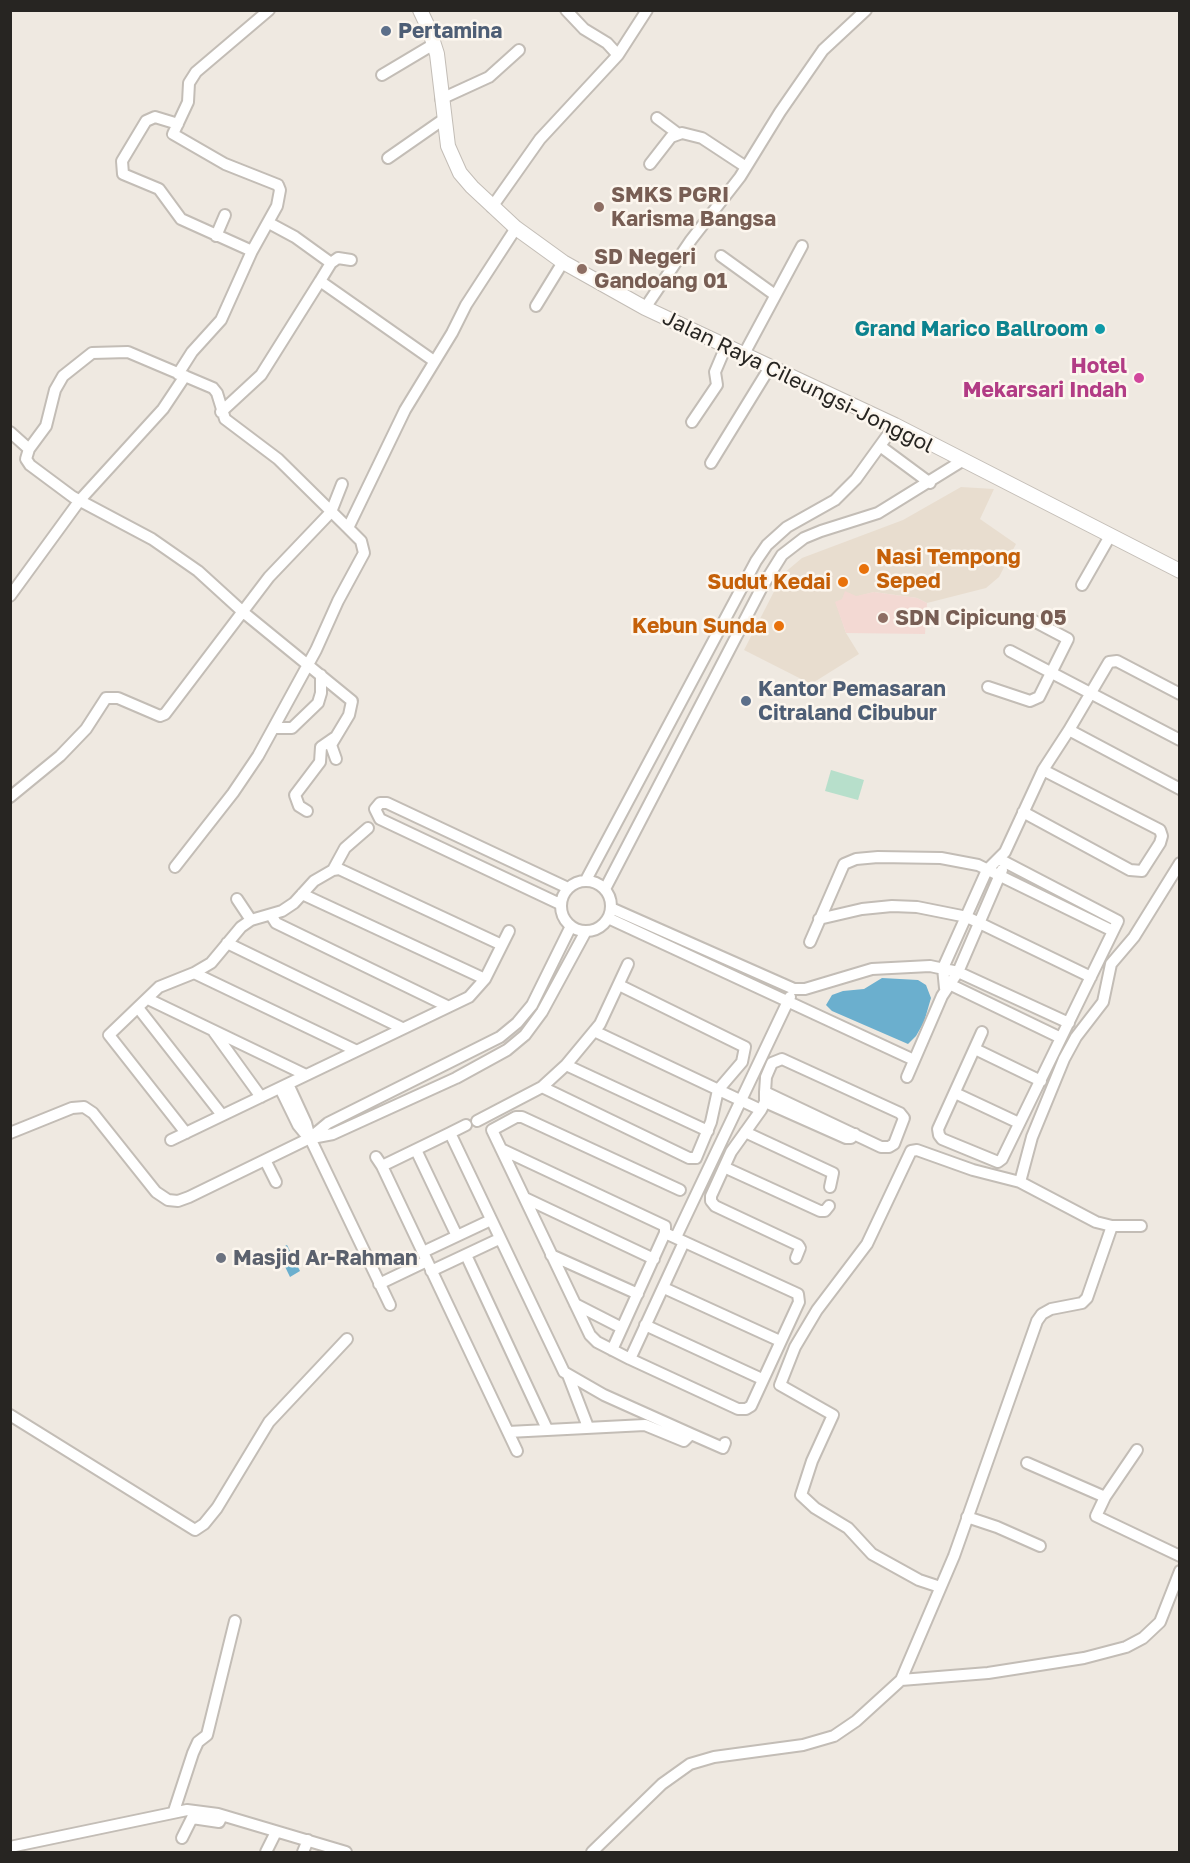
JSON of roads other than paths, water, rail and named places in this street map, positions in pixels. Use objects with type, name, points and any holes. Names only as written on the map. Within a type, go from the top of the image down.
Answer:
[{"type":"main road","name":"Jalan Raya Cileungsi-Jonggol","points":[[420,10],[434,44],[448,147],[460,173],[492,207],[516,228],[563,262],[645,308],[895,425],[1179,571]]},
{"type":"street","points":[[10,596],[80,500],[163,409],[192,352],[221,320],[252,252],[269,222],[279,199],[278,186],[225,164],[173,134],[188,102],[186,92],[196,72],[269,10]]},
{"type":"street","points":[[566,10],[584,29],[607,43],[618,55]]},
{"type":"street","points":[[492,207],[540,139],[618,55],[647,10]]},
{"type":"street","points":[[645,308],[691,240],[722,202],[823,50],[866,10]]},
{"type":"street","points":[[382,75],[434,44]]},
{"type":"street","points":[[441,99],[489,77],[519,50]]},
{"type":"street","points":[[178,124],[150,117],[122,161],[121,170],[126,176],[159,189],[179,217],[216,237],[252,252]]},
{"type":"street","points":[[657,118],[677,133],[702,138],[746,166]]},
{"type":"street","points":[[388,158],[444,119]]},
{"type":"street","points":[[650,164],[677,133]]},
{"type":"street","points":[[216,237],[225,214]]},
{"type":"street","points":[[269,222],[295,237],[331,263]]},
{"type":"street","points":[[348,528],[363,500],[383,451],[466,305],[516,228]]},
{"type":"street","points":[[744,354],[802,246]]},
{"type":"street","points":[[721,256],[775,295]]},
{"type":"street","points":[[221,412],[261,375],[331,263],[338,258],[351,260]]},
{"type":"street","points":[[537,306],[563,262]]},
{"type":"street","points":[[320,281],[434,361]]},
{"type":"street","points":[[692,422],[717,385],[715,372],[726,346]]},
{"type":"street","points":[[175,867],[233,793],[274,728],[308,663],[338,601],[364,553],[361,541],[278,459],[229,424],[221,412],[216,390],[128,352],[92,353],[60,379],[46,426],[29,449],[26,459],[30,465],[80,500],[152,539],[198,571],[243,612],[308,663],[352,701],[349,715],[334,738],[331,749],[336,759]]},
{"type":"street","points":[[711,464],[770,366]]},
{"type":"street","points":[[585,880],[605,889],[610,898],[609,913],[600,926],[586,931],[571,926],[563,916],[560,904],[567,888],[585,880],[756,561],[767,545],[787,527],[835,500],[856,479],[895,425]]},
{"type":"street","points":[[13,438],[29,449]]},
{"type":"street","points":[[880,446],[930,483]]},
{"type":"street","points":[[605,889],[773,566],[790,547],[821,531],[878,513],[930,483],[962,461]]},
{"type":"street","points":[[10,797],[60,756],[86,729],[106,698],[111,696],[160,716],[164,715],[269,577],[331,512],[342,484]]},
{"type":"street","points":[[1082,585],[1110,536]]},
{"type":"street","points":[[988,687],[1033,701],[1039,697],[1068,639],[1032,620]]},
{"type":"street","points":[[1010,651],[1179,740]]},
{"type":"street","points":[[707,653],[724,661]]},
{"type":"street","points":[[907,1077],[946,984],[958,972],[1001,877],[1002,857],[1043,770],[1091,694],[1104,667],[1117,660],[1179,694]]},
{"type":"street","points":[[274,728],[292,728],[318,703],[321,693],[321,675]]},
{"type":"street","points":[[675,713],[692,723]]},
{"type":"street","points":[[1069,730],[1179,789]]},
{"type":"street","points":[[307,811],[299,806],[295,795],[320,762],[321,747],[334,738]]},
{"type":"street","points":[[1023,812],[1130,870],[1142,871],[1160,843],[1162,836],[1160,831],[1043,770]]},
{"type":"street","points":[[560,904],[380,819],[375,813],[376,806],[387,803],[567,888]]},
{"type":"street","points":[[333,870],[345,848],[368,828]]},
{"type":"street","points":[[810,942],[844,864],[856,859],[907,856],[940,858],[978,865],[1113,931]]},
{"type":"street","points":[[946,984],[943,968],[987,870],[1002,857]]},
{"type":"street","points":[[982,1032],[938,1130],[942,1139],[998,1162],[1002,1159],[1041,1081],[1117,919],[1002,857]]},
{"type":"street","points":[[1020,1182],[1032,1137],[1053,1080],[1076,1037],[1102,1002],[1111,964],[1134,937],[1178,867]]},
{"type":"street","points":[[186,1133],[109,1035],[139,1009],[159,987],[195,973],[211,963],[250,920],[271,915],[294,903],[314,881],[339,869],[502,945]]},
{"type":"street","points":[[302,894],[485,979]]},
{"type":"street","points":[[237,899],[250,920]]},
{"type":"street","points":[[819,919],[862,909],[892,906],[967,917],[1091,977]]},
{"type":"street","points":[[609,913],[794,989],[805,989],[872,969],[901,966],[943,968],[958,972],[1069,1023]]},
{"type":"street","points":[[271,915],[276,923],[447,1006]]},
{"type":"street","points":[[10,1133],[72,1108],[84,1107],[93,1113],[156,1192],[168,1200],[178,1201],[310,1138],[328,1123],[500,1037],[532,1005],[571,926]]},
{"type":"street","points":[[647,930],[788,1002],[914,1060]]},
{"type":"street","points":[[171,1140],[469,997],[485,979],[509,931]]},
{"type":"street","points":[[310,1138],[333,1134],[456,1078],[507,1050],[525,1035],[542,1012],[586,931]]},
{"type":"street","points":[[227,943],[402,1028]]},
{"type":"street","points":[[477,1121],[542,1087],[566,1065],[594,1031],[628,964]]},
{"type":"street","points":[[195,973],[355,1050]]},
{"type":"street","points":[[946,984],[1061,1038]]},
{"type":"street","points":[[542,1087],[689,1158],[696,1158],[708,1131],[718,1090],[742,1062],[745,1047],[619,985]]},
{"type":"street","points":[[630,1359],[664,1288],[675,1237],[794,989]]},
{"type":"street","points":[[148,999],[306,1075]]},
{"type":"street","points":[[139,1009],[222,1115]]},
{"type":"street","points":[[212,1030],[261,1097]]},
{"type":"street","points":[[594,1031],[740,1101],[764,1101],[846,1138],[851,1138],[855,1134],[881,1147],[889,1147],[904,1118],[900,1113],[782,1059],[772,1063],[764,1101],[731,1152],[726,1168],[711,1196],[711,1201],[715,1206],[800,1246],[796,1258]]},
{"type":"street","points":[[975,1049],[1041,1081]]},
{"type":"street","points":[[566,1065],[708,1131]]},
{"type":"street","points":[[284,1086],[298,1125],[310,1138],[390,1305]]},
{"type":"street","points":[[955,1092],[1019,1123]]},
{"type":"street","points":[[501,1149],[662,1223],[675,1237],[798,1294],[799,1302],[751,1406],[746,1409],[738,1409],[630,1359],[590,1335],[551,1255],[492,1130],[516,1117],[522,1117],[680,1190]]},
{"type":"street","points":[[466,1125],[416,1150],[379,1161],[517,1450]]},
{"type":"street","points":[[745,1132],[833,1173],[830,1187]]},
{"type":"street","points":[[450,1133],[560,1366],[568,1375],[647,1420],[691,1434],[723,1448],[725,1443]]},
{"type":"street","points":[[416,1150],[457,1236]]},
{"type":"street","points":[[940,1587],[919,1580],[880,1559],[848,1528],[815,1508],[801,1495],[812,1461],[833,1415],[783,1389],[781,1380],[795,1347],[817,1310],[867,1244],[911,1151],[917,1150],[973,1170],[1020,1182],[1096,1222],[1112,1226],[1141,1226]]},
{"type":"street","points":[[265,1160],[276,1182]]},
{"type":"street","points":[[726,1168],[820,1211],[825,1211],[829,1206]]},
{"type":"street","points":[[525,1198],[654,1259]]},
{"type":"street","points":[[379,1284],[427,1261],[457,1236],[491,1220]]},
{"type":"street","points":[[592,1852],[662,1784],[690,1764],[714,1757],[803,1745],[834,1736],[856,1721],[901,1680],[967,1517],[1037,1321],[1042,1314],[1082,1303],[1087,1298],[1112,1226]]},
{"type":"street","points":[[612,1350],[654,1259],[675,1237]]},
{"type":"street","points":[[427,1261],[466,1255],[500,1239]]},
{"type":"street","points":[[466,1255],[548,1429]]},
{"type":"street","points":[[551,1255],[638,1294]]},
{"type":"street","points":[[664,1288],[780,1341]]},
{"type":"street","points":[[575,1304],[622,1329]]},
{"type":"street","points":[[645,1325],[762,1379]]},
{"type":"street","points":[[10,1414],[195,1530],[204,1524],[217,1508],[269,1422],[347,1339]]},
{"type":"street","points":[[568,1375],[588,1427]]},
{"type":"street","points":[[508,1432],[588,1427],[647,1420]]},
{"type":"street","points":[[1137,1450],[1096,1512],[1098,1519],[1179,1556]]},
{"type":"street","points":[[1027,1462],[1105,1497]]},
{"type":"street","points":[[967,1517],[1040,1546]]},
{"type":"street","points":[[901,1680],[988,1673],[1084,1658],[1126,1647],[1143,1638],[1160,1622],[1179,1571]]},
{"type":"street","points":[[174,1811],[196,1747],[207,1736],[235,1621]]},
{"type":"street","points":[[10,1847],[174,1811],[198,1810],[346,1852]]},
{"type":"street","points":[[182,1838],[192,1818],[219,1822],[222,1816]]},
{"type":"street","points":[[266,1852],[276,1832]]},
{"type":"street","points":[[303,1852],[308,1840]]},
{"type":"water","points":[[882,978],[918,980],[926,985],[931,998],[924,1022],[908,1044],[832,1011],[826,1005],[832,995],[843,991],[864,989]]},
{"type":"water","points":[[287,1245],[300,1271],[290,1277],[277,1250]]},
{"type":"place","name":"Pertamina","points":[[386,31]]},
{"type":"place","name":"SMKS PGRI Karisma Bangsa","points":[[599,207]]},
{"type":"place","name":"SD Negeri Gandoang 01","points":[[582,269]]},
{"type":"place","name":"Grand Marico Ballroom","points":[[1100,329]]},
{"type":"place","name":"Hotel Mekarsari Indah","points":[[1139,378]]},
{"type":"place","name":"Nasi Tempong Seped","points":[[864,569]]},
{"type":"place","name":"Sudut Kedai","points":[[843,582]]},
{"type":"place","name":"SDN Cipicung 05","points":[[883,618]]},
{"type":"place","name":"Kebun Sunda","points":[[779,626]]},
{"type":"place","name":"Kantor Pemasaran Citraland Cibubur","points":[[746,701]]},
{"type":"place","name":"Masjid Ar-Rahman","points":[[221,1258]]}]
